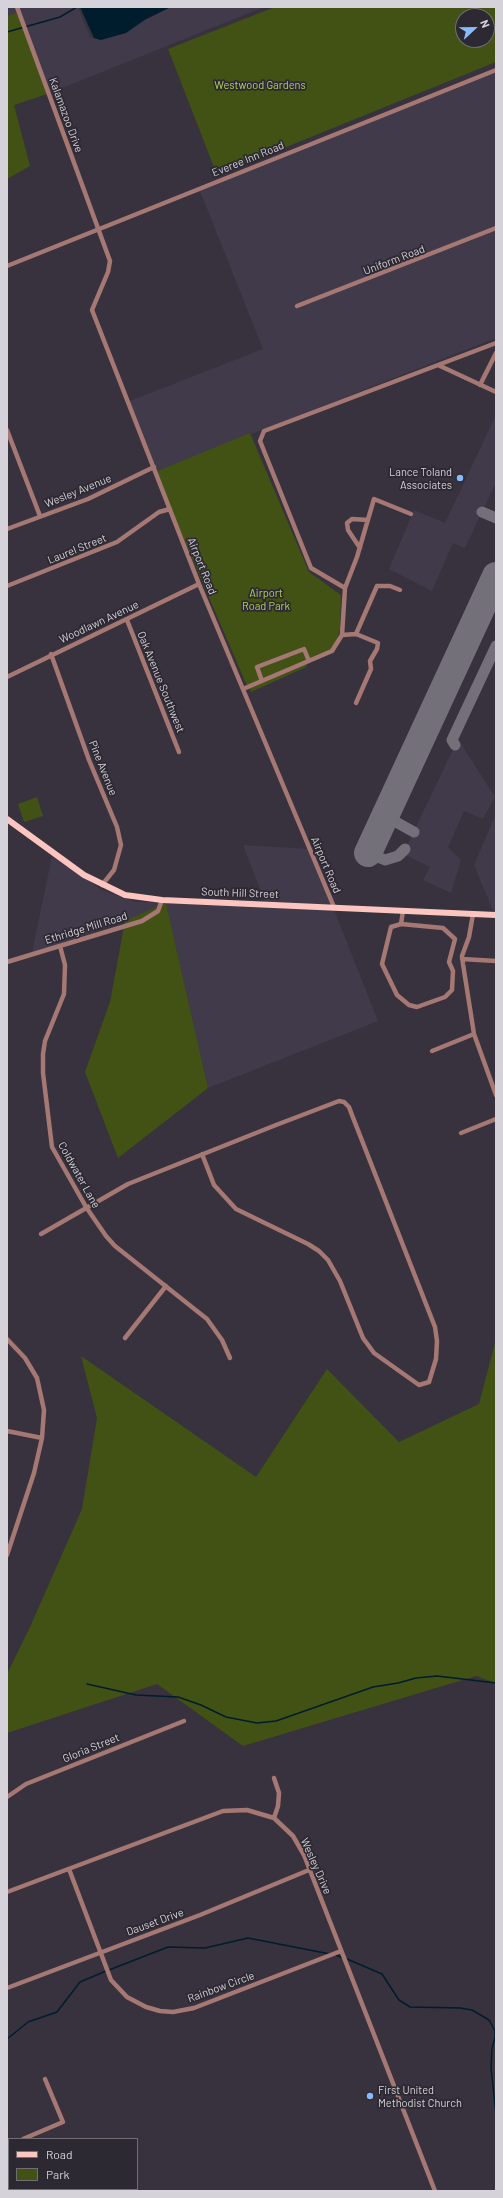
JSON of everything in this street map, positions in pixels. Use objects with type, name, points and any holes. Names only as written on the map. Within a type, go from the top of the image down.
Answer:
[{"type":"main road","name":"South Hill Street","points":[[7,819],[53,853],[102,885],[125,895],[162,900],[496,915]]},
{"type":"street","name":"Kalamazoo Drive","points":[[17,7],[98,228]]},
{"type":"street","name":"Everee Inn Road","points":[[7,266],[46,252],[98,228],[496,70]]},
{"type":"street","name":"Airport Road","points":[[98,228],[110,261],[108,272],[92,310],[200,584],[334,907]]},
{"type":"street","name":"Uniform Road","points":[[297,306],[496,228]]},
{"type":"street","points":[[345,588],[311,568],[260,442],[264,431],[496,343]]},
{"type":"street","points":[[480,385],[496,353]]},
{"type":"street","points":[[438,366],[496,392]]},
{"type":"street","points":[[7,430],[40,516]]},
{"type":"street","name":"Wesley Avenue","points":[[7,530],[40,516],[88,499],[154,467]]},
{"type":"street","points":[[243,689],[332,651],[342,635],[345,588],[360,548],[374,499],[411,514]]},
{"type":"street","name":"Laurel Street","points":[[7,586],[117,542],[159,512],[170,509]]},
{"type":"street","points":[[360,548],[348,530],[347,523],[352,519],[368,520]]},
{"type":"street","name":"Woodlawn Avenue","points":[[7,677],[51,654],[127,620],[200,584]]},
{"type":"street","points":[[356,634],[377,586],[390,586],[400,590]]},
{"type":"street","name":"Oak Avenue Southwest","points":[[127,620],[179,752]]},
{"type":"street","points":[[342,635],[356,634],[378,643],[377,649],[370,661],[370,669],[356,703]]},
{"type":"street","points":[[262,681],[257,667],[304,649],[309,661]]},
{"type":"street","name":"Pine Avenue","points":[[51,654],[89,760],[117,827],[121,845],[114,870],[102,885]]},
{"type":"street","name":"Ethridge Mill Road","points":[[7,962],[142,921],[158,911],[162,900]]},
{"type":"street","points":[[401,924],[403,910]]},
{"type":"street","points":[[473,914],[470,937],[462,959],[474,1034],[496,1094]]},
{"type":"street","points":[[401,924],[443,928],[455,939],[449,962],[453,971],[452,990],[445,997],[417,1007],[409,1005],[397,996],[382,964],[391,927],[401,924]]},
{"type":"street","name":"Coldwater Lane","points":[[60,946],[65,965],[64,994],[45,1040],[43,1054],[47,1116],[52,1147],[86,1207],[106,1236],[115,1246],[214,1326],[230,1358]]},
{"type":"street","points":[[462,959],[496,961]]},
{"type":"street","points":[[432,1051],[474,1034]]},
{"type":"street","points":[[41,1234],[128,1184],[202,1154],[339,1101],[344,1102],[349,1107],[435,1327],[437,1341],[436,1359],[429,1382],[419,1385],[374,1353],[363,1338],[340,1281],[328,1260],[319,1251],[308,1244],[236,1209],[214,1185],[202,1154]]},
{"type":"street","points":[[461,1133],[496,1119]]},
{"type":"street","points":[[125,1338],[166,1286]]},
{"type":"street","points":[[7,1339],[25,1358],[37,1378],[44,1410],[42,1438],[34,1473],[7,1555]]},
{"type":"street","points":[[7,1431],[42,1438]]},
{"type":"street","name":"Gloria Street","points":[[7,1797],[26,1784],[184,1721]]},
{"type":"street","points":[[274,1778],[280,1793],[274,1818]]},
{"type":"street","name":"Wesley Drive","points":[[7,1892],[222,1811],[247,1810],[274,1818],[293,1836],[309,1870],[435,2191]]},
{"type":"street","name":"Rainbow Circle","points":[[68,1869],[111,1980],[126,1997],[146,2007],[160,2011],[173,2012],[194,2008],[341,1950]]},
{"type":"street","name":"Dauset Drive","points":[[7,1988],[200,1915],[309,1870]]},
{"type":"street","points":[[25,2138],[63,2122],[45,2079]]},
{"type":"shaded area","points":[[7,7],[78,7],[90,37],[100,40],[156,15],[165,7],[264,7],[47,94],[19,12],[7,16]]},
{"type":"shaded area","points":[[496,69],[496,338],[155,472],[127,402],[263,349],[200,191]]},
{"type":"shaded area","points":[[496,415],[496,482],[465,548],[453,543],[432,591],[389,569],[414,510],[445,523]]},
{"type":"shaded area","points":[[458,739],[495,797],[483,819],[464,811],[448,847],[461,860],[451,893],[423,880],[430,867],[403,854]]},
{"type":"shaded area","points":[[496,814],[496,913],[494,913],[474,865]]},
{"type":"shaded area","points":[[243,845],[310,849],[378,1021],[208,1088],[166,903],[138,917],[32,953],[52,856],[102,890],[136,902],[266,905]]},
{"type":"green space","name":"Westwood Gardens","points":[[275,7],[496,7],[496,62],[217,175],[168,49]]},
{"type":"green space","points":[[19,12],[47,94],[14,105],[30,166],[7,179],[7,16]]},
{"type":"green space","name":"Airport Road Park","points":[[250,433],[309,572],[341,595],[340,629],[335,646],[319,659],[308,663],[306,667],[251,692],[155,472]]},
{"type":"green space","points":[[37,797],[43,816],[24,822],[18,804]]},
{"type":"green space","points":[[166,903],[208,1088],[118,1158],[85,1072],[110,1002],[125,921]]},
{"type":"green space","points":[[496,1339],[496,1683],[476,1676],[243,1746],[157,1684],[7,1733],[7,1674],[30,1627],[82,1509],[97,1418],[81,1356],[256,1477],[327,1369],[399,1442],[479,1404]]},
{"type":"water","points":[[80,7],[171,7],[146,19],[126,33],[101,40],[94,38]]},
{"type":"waterway","points":[[7,32],[60,17],[77,7]]},
{"type":"waterway","points":[[87,1684],[136,1695],[178,1697],[201,1705],[226,1717],[257,1723],[276,1721],[373,1687],[398,1683],[416,1678],[437,1676],[496,1683]]},
{"type":"waterway","points":[[109,1970],[168,1947],[205,1948],[248,1938],[330,1954]]},
{"type":"waterway","points":[[336,1955],[343,1958]]},
{"type":"waterway","points":[[347,1959],[382,1974],[399,2000],[410,2007],[460,2008],[472,2010],[489,2020],[495,2031],[491,2068],[496,2115]]},
{"type":"waterway","points":[[7,2039],[28,2022],[57,2012],[80,1982],[106,1971]]},
{"type":"taxiway","points":[[482,512],[496,518]]},
{"type":"taxiway","points":[[455,745],[452,740],[496,646]]},
{"type":"taxiway","points":[[385,816],[414,832]]},
{"type":"taxiway","points":[[368,853],[385,860],[398,856],[405,849]]},
{"type":"runway","points":[[368,853],[496,576]]},
{"type":"place","name":"Lance Toland Associates","points":[[460,478]]},
{"type":"place","name":"First United Methodist Church","points":[[370,2096]]}]
